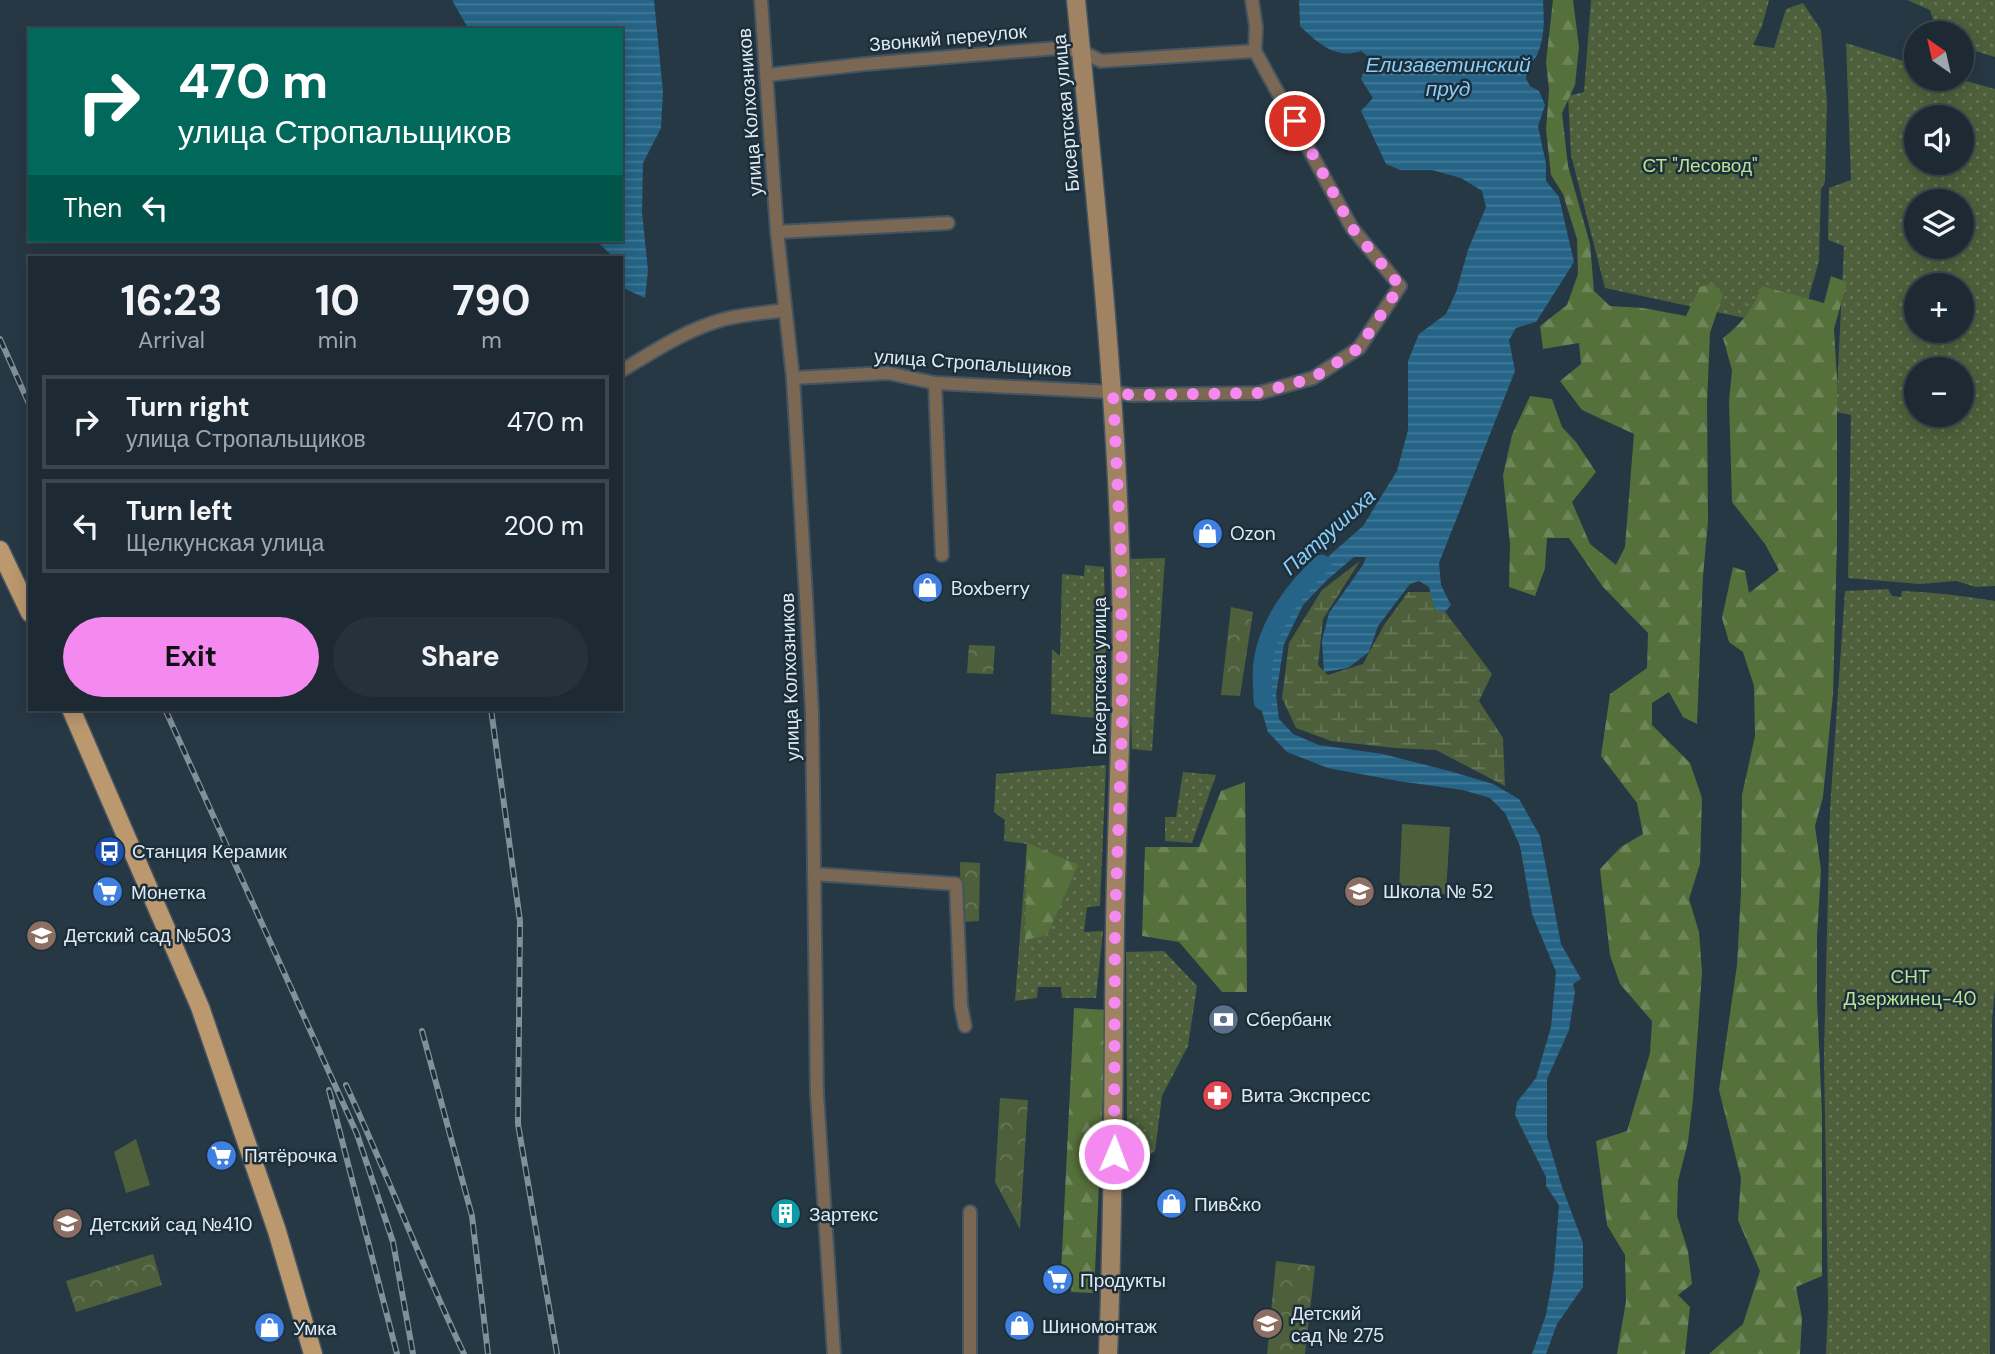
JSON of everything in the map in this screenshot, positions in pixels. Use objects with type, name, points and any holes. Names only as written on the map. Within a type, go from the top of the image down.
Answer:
[{"type":"main road","name":"Бисертская улица","points":[[1076,0],[1113,392],[1121,555],[1122,730],[1115,922],[1115,1094],[1108,1354]]},
{"type":"main road","points":[[0,550],[28,609]]},
{"type":"main road","points":[[72,711],[200,1007],[277,1231],[313,1354]]},
{"type":"street","name":"улица Колхозников","points":[[761,0],[777,232],[793,378],[812,712],[817,1094],[834,1354]]},
{"type":"street","points":[[1252,0],[1256,27],[1255,51]]},
{"type":"street","name":"Звонкий переулок","points":[[767,75],[1058,48],[1081,51],[1101,61],[1255,51]]},
{"type":"street","name":"улица Стропальщиков","points":[[793,378],[887,373],[935,383],[1132,395],[1259,393],[1313,378],[1359,348],[1400,286],[1352,228],[1255,51]]},
{"type":"street","points":[[777,232],[948,223]]},
{"type":"street","points":[[623,371],[663,345],[698,329],[725,319],[785,310]]},
{"type":"street","points":[[935,383],[942,555]]},
{"type":"street","points":[[814,874],[956,884],[961,1006],[965,1027]]},
{"type":"street","points":[[970,1212],[970,1354]]},
{"type":"green space","points":[[1553,0],[1573,0],[1579,47],[1575,85],[1562,113],[1568,166],[1590,244],[1594,291],[1610,306],[1643,308],[1686,316],[1700,287],[1713,283],[1723,294],[1710,333],[1707,402],[1708,521],[1697,724],[1683,717],[1669,692],[1652,703],[1652,725],[1690,763],[1702,798],[1700,864],[1689,899],[1699,932],[1702,972],[1693,1099],[1688,1142],[1678,1181],[1677,1216],[1688,1251],[1692,1284],[1678,1295],[1690,1307],[1685,1354],[1617,1354],[1626,1301],[1625,1255],[1607,1225],[1596,1141],[1627,1131],[1650,1053],[1652,1021],[1620,984],[1610,955],[1600,869],[1621,847],[1643,834],[1637,803],[1601,756],[1610,694],[1647,668],[1648,633],[1603,587],[1569,538],[1547,538],[1545,568],[1535,596],[1509,587],[1510,544],[1503,475],[1512,435],[1530,396],[1552,399],[1562,427],[1576,442],[1596,472],[1572,502],[1590,544],[1616,565],[1625,547],[1634,434],[1582,410],[1560,381],[1581,364],[1579,343],[1543,349],[1540,326],[1567,305],[1578,274],[1577,239],[1563,194],[1551,175],[1546,130],[1549,90],[1546,62]]},
{"type":"green space","name":"СТ \"Лесовод\"","points":[[1591,0],[1769,0],[1762,26],[1753,45],[1774,48],[1786,9],[1803,3],[1821,30],[1827,103],[1819,261],[1804,314],[1763,322],[1605,288],[1571,155],[1568,96],[1584,92]]},
{"type":"green space","points":[[1907,0],[1995,0],[1995,57],[1974,51],[1974,21],[1933,21],[1930,10]]},
{"type":"green space","points":[[1846,43],[1904,61],[1904,91],[1974,91],[1974,83],[1995,89],[1995,586],[1976,587],[1956,581],[1920,584],[1848,578],[1851,415],[1836,412],[1844,246],[1828,240],[1829,188],[1851,180]]},
{"type":"green space","points":[[1831,276],[1847,282],[1834,329],[1837,379],[1837,541],[1833,694],[1823,797],[1815,826],[1821,870],[1817,1000],[1822,1113],[1822,1276],[1796,1287],[1802,1318],[1800,1354],[1709,1354],[1743,1324],[1760,1271],[1738,1220],[1741,1178],[1719,1090],[1737,965],[1742,795],[1755,736],[1754,686],[1743,652],[1729,642],[1722,618],[1733,567],[1745,571],[1749,593],[1779,570],[1765,544],[1732,502],[1729,401],[1732,370],[1723,338],[1747,315],[1762,286],[1824,303]]},
{"type":"green space","points":[[1165,558],[1152,751],[1132,749],[1128,559]]},
{"type":"green space","points":[[1360,561],[1323,619],[1318,665],[1328,675],[1363,664],[1384,625],[1408,592],[1430,592],[1492,674],[1479,701],[1503,738],[1505,786],[1436,750],[1331,741],[1296,728],[1282,698],[1289,643],[1322,590]]},
{"type":"green space","points":[[1085,565],[1104,567],[1107,719],[1051,714],[1052,649],[1060,656],[1062,574],[1084,576]]},
{"type":"green space","name":"СНТ Дзержинец-40","points":[[1888,589],[1892,596],[1901,597],[1902,591],[1995,601],[1995,988],[1992,1020],[1990,1354],[1826,1354],[1828,1307],[1824,1054],[1830,809],[1845,591]]},
{"type":"green space","points":[[1231,607],[1253,612],[1240,696],[1221,695]]},
{"type":"green space","points":[[969,645],[995,646],[993,674],[967,673]]},
{"type":"green space","points":[[1106,765],[1100,906],[1087,907],[1084,932],[1103,931],[1096,998],[1062,998],[1061,987],[1038,987],[1037,998],[1015,1001],[1027,844],[1004,841],[1005,820],[994,812],[996,774]]},
{"type":"green space","points":[[1183,772],[1216,775],[1192,843],[1165,841],[1165,817],[1176,817]]},
{"type":"green space","points":[[1245,782],[1247,992],[1222,992],[1179,942],[1142,936],[1145,847],[1199,847],[1221,791]]},
{"type":"green space","points":[[1402,824],[1450,827],[1446,894],[1399,892]]},
{"type":"green space","points":[[1027,843],[1078,865],[1047,935],[1025,940]]},
{"type":"green space","points":[[960,862],[980,863],[979,921],[961,922]]},
{"type":"green space","points":[[1164,951],[1197,986],[1188,1046],[1162,1096],[1155,1151],[1132,1166],[1127,1134],[1126,952]]},
{"type":"green space","points":[[1074,1008],[1107,1010],[1094,1293],[1071,1292],[1073,1274],[1061,1273]]},
{"type":"green space","points":[[1000,1098],[1028,1100],[1020,1229],[995,1182]]},
{"type":"green space","points":[[136,1139],[150,1185],[126,1193],[114,1152]]},
{"type":"green space","points":[[153,1254],[162,1285],[76,1312],[66,1281]]},
{"type":"green space","points":[[1276,1261],[1315,1266],[1305,1354],[1267,1354]]},
{"type":"water","points":[[452,0],[654,0],[663,92],[661,128],[643,163],[642,213],[648,270],[645,298],[623,288],[623,256],[612,256],[598,242],[623,242],[623,28],[468,28]]},
{"type":"water","name":"Елизаветинский пруд","points":[[1299,0],[1543,0],[1542,38],[1537,54],[1528,68],[1526,79],[1530,86],[1539,91],[1545,105],[1538,126],[1546,164],[1546,181],[1559,197],[1574,262],[1536,322],[1516,328],[1509,340],[1515,371],[1439,563],[1441,585],[1451,605],[1445,612],[1435,609],[1429,587],[1419,581],[1410,584],[1378,626],[1369,652],[1348,668],[1324,672],[1322,640],[1329,613],[1366,557],[1354,557],[1303,605],[1284,644],[1276,695],[1279,719],[1293,734],[1319,745],[1383,754],[1493,784],[1519,799],[1540,836],[1561,944],[1581,979],[1573,984],[1575,992],[1569,1030],[1547,1079],[1547,1137],[1583,1243],[1583,1287],[1557,1324],[1546,1354],[1532,1354],[1546,1315],[1554,1270],[1559,1205],[1546,1186],[1546,1177],[1515,1115],[1517,1102],[1536,1078],[1551,1027],[1556,972],[1532,914],[1520,846],[1505,813],[1490,798],[1463,790],[1328,768],[1287,752],[1268,732],[1260,705],[1265,653],[1273,630],[1289,601],[1331,554],[1363,526],[1397,471],[1408,430],[1408,361],[1419,334],[1446,314],[1486,207],[1482,191],[1461,178],[1432,170],[1400,170],[1386,164],[1361,111],[1373,98],[1361,79],[1370,58],[1361,51],[1335,51],[1313,38],[1300,26]]},
{"type":"waterway","name":"Патрушиха","points":[[1263,701],[1262,667],[1271,634],[1284,608],[1322,564]]},
{"type":"railway","points":[[0,339],[28,402]]},
{"type":"railway","points":[[166,711],[357,1134],[393,1242],[413,1354]]},
{"type":"railway","points":[[491,711],[520,921],[518,1124],[557,1354]]},
{"type":"railway","points":[[422,1031],[472,1216],[488,1354]]},
{"type":"railway","points":[[346,1085],[464,1354]]},
{"type":"railway","points":[[329,1090],[397,1354]]},
{"type":"place","name":"Ozon","points":[[1207,533]]},
{"type":"place","name":"Boxberry","points":[[928,588]]},
{"type":"place","name":"Станция Керамик","points":[[109,851]]},
{"type":"place","name":"Школа № 52","points":[[1360,891]]},
{"type":"place","name":"Монетка","points":[[108,892]]},
{"type":"place","name":"Детский сад №503","points":[[41,935]]},
{"type":"place","name":"Сбербанк","points":[[1223,1019]]},
{"type":"place","name":"Вита Экспресс","points":[[1218,1095]]},
{"type":"place","name":"Пятёрочка","points":[[221,1155]]},
{"type":"place","name":"Пив&ко","points":[[1171,1204]]},
{"type":"place","name":"Зартекс","points":[[786,1214]]},
{"type":"place","name":"Детский сад №410","points":[[67,1224]]},
{"type":"place","name":"Продукты","points":[[1057,1280]]},
{"type":"place","name":"Детский сад № 275","points":[[1268,1324]]},
{"type":"place","name":"Шиномонтаж","points":[[1019,1326]]},
{"type":"place","name":"Умка","points":[[270,1328]]},
{"type":"route","points":[[1114,1154],[1115,922],[1122,727],[1121,555],[1113,392],[1132,395],[1259,393],[1313,378],[1359,348],[1400,286],[1352,228],[1295,121]]}]
